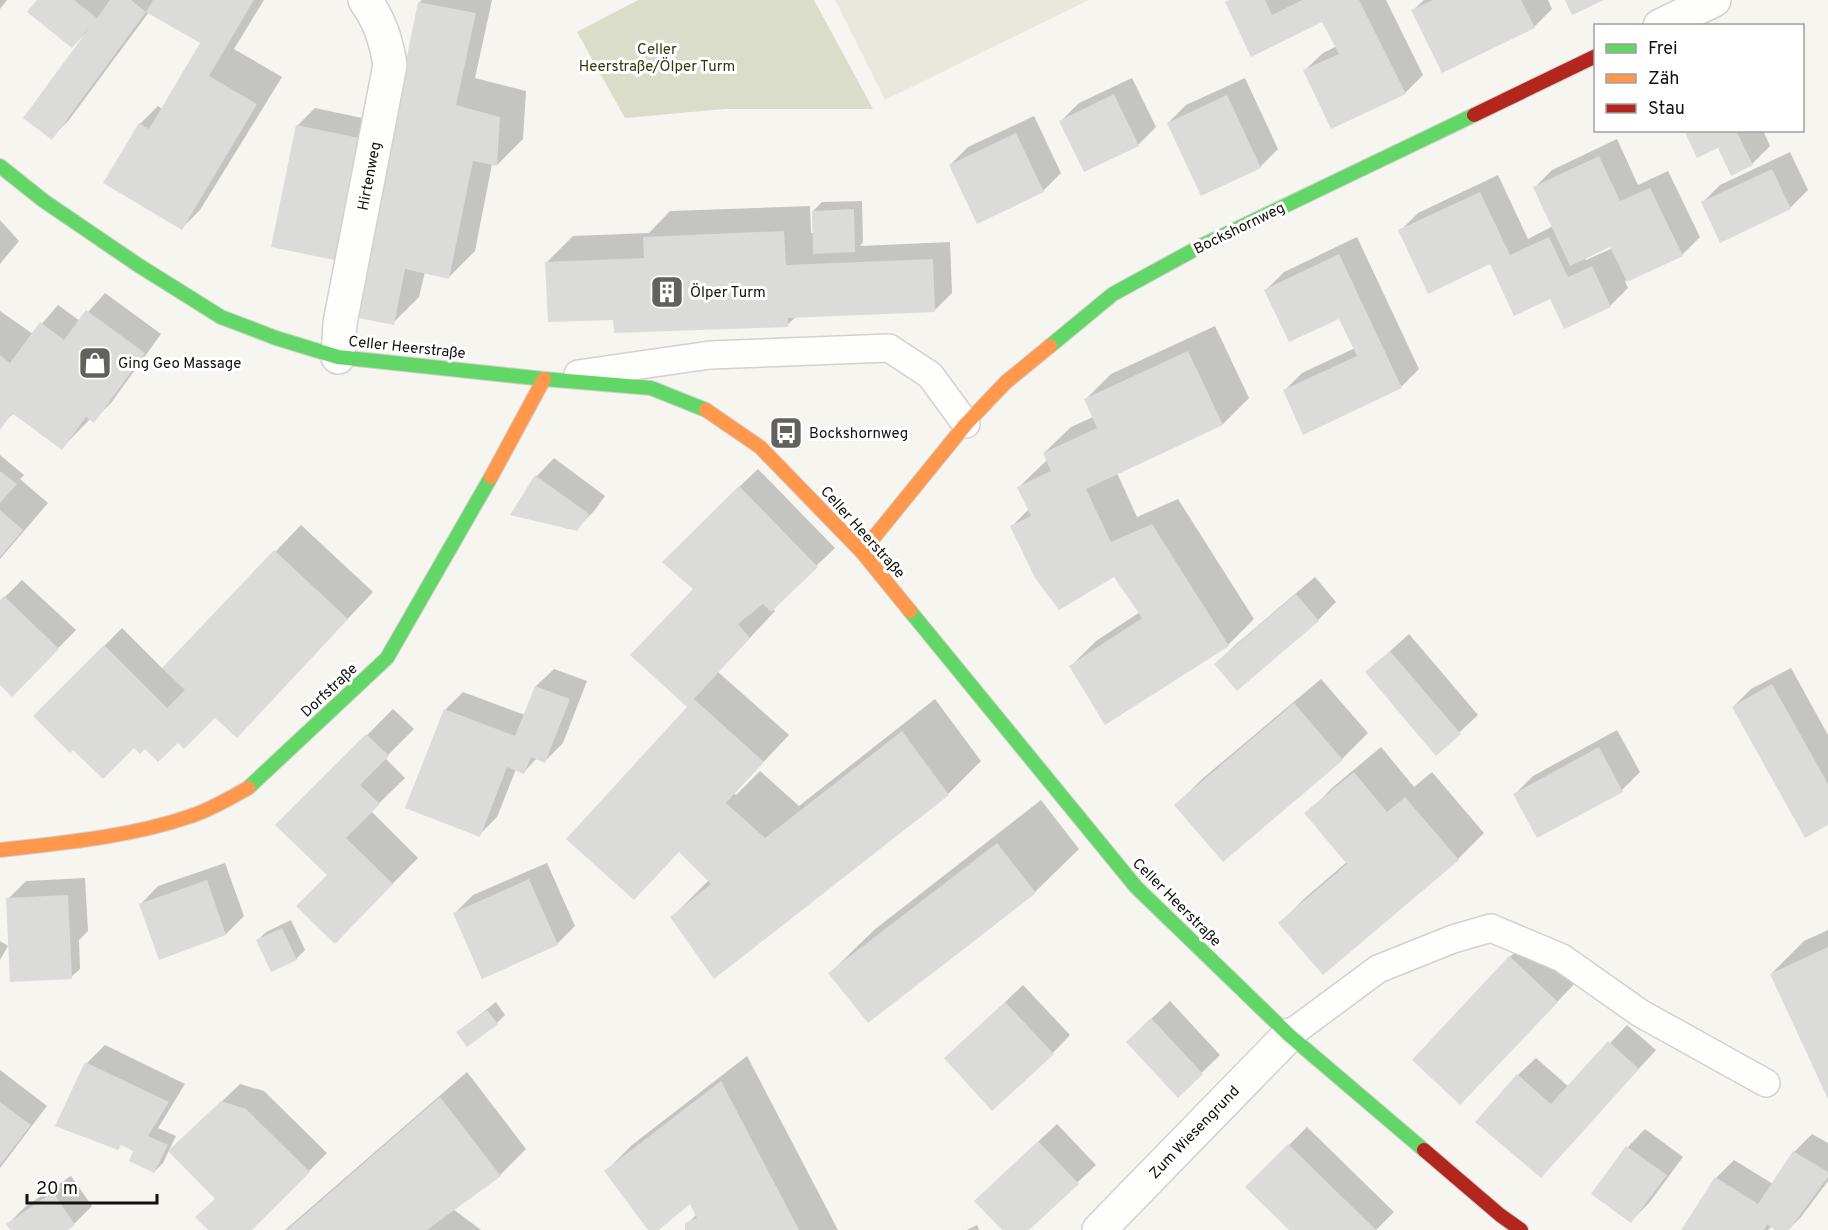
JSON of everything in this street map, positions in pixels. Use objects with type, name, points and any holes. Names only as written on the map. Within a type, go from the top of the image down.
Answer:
[{"type":"main road","name":"Bockshornweg","points":[[862,552],[966,424],[1006,382],[1113,294],[1201,246],[1594,57]]},
{"type":"main road","name":"Celler Heerstraße","points":[[0,166],[53,208],[221,317],[276,338],[338,357],[651,388],[712,413],[760,447],[862,552],[1136,888],[1289,1035],[1500,1215],[1521,1230]]},
{"type":"main road","name":"Dorfstraße","points":[[0,850],[62,843],[133,831],[192,816],[248,788],[387,658],[507,449],[544,379]]},
{"type":"street","name":"Hirtenweg","points":[[338,357],[340,323],[390,65],[385,38],[378,18],[365,0]]},
{"type":"street","points":[[1664,24],[1714,0]]},
{"type":"street","name":"Zum Wiesengrund","points":[[1099,1230],[1289,1035]]},
{"type":"lane","points":[[544,379],[710,355],[889,348],[930,375],[966,424]]},
{"type":"lane","points":[[1289,1035],[1378,969],[1453,939],[1491,928],[1562,958],[1640,1013],[1766,1083]]},
{"type":"shaded area","points":[[835,0],[1089,0],[885,100]]},
{"type":"green space","name":"Celler Heerstraße/Ölper Turm","points":[[638,0],[814,0],[873,109],[725,109],[625,118],[577,32]]},
{"type":"building","points":[[37,0],[74,0],[97,18],[110,0],[131,0],[146,12],[52,140],[23,118],[90,27],[72,48],[27,12]]},
{"type":"building","points":[[153,0],[254,0],[209,76],[257,104],[182,230],[103,183],[139,123],[149,129],[200,43],[146,12]]},
{"type":"building","points":[[1265,0],[1272,15],[1302,0],[1359,0],[1406,94],[1331,129],[1303,70],[1339,54],[1322,22],[1251,57],[1225,2]]},
{"type":"building","points":[[1433,0],[1521,0],[1535,28],[1442,73],[1411,10]]},
{"type":"building","points":[[1565,0],[1604,0],[1572,15]]},
{"type":"building","points":[[418,2],[476,13],[456,105],[500,117],[497,166],[473,161],[449,279],[405,269],[394,325],[354,317]]},
{"type":"building","points":[[1114,94],[1139,146],[1084,172],[1059,121]]},
{"type":"building","points":[[1227,95],[1261,168],[1201,196],[1167,123]]},
{"type":"building","points":[[296,125],[364,139],[339,261],[271,247]]},
{"type":"building","points":[[1685,132],[1737,132],[1753,165],[1731,176],[1718,148],[1697,158]]},
{"type":"building","points":[[1016,133],[1044,192],[977,224],[949,165]]},
{"type":"building","points":[[1599,156],[1620,201],[1650,188],[1683,256],[1627,282],[1610,247],[1570,266],[1533,187]]},
{"type":"building","points":[[1772,169],[1791,209],[1720,243],[1701,202]]},
{"type":"building","points":[[1480,192],[1510,255],[1549,237],[1568,277],[1592,266],[1611,307],[1564,329],[1550,299],[1514,316],[1490,264],[1428,294],[1398,230]]},
{"type":"building","points":[[854,209],[855,252],[813,254],[812,211]]},
{"type":"building","name":"Ölper Turm","points":[[784,231],[786,265],[933,259],[935,312],[788,318],[788,327],[614,333],[613,320],[548,322],[545,262],[644,258],[643,237]]},
{"type":"building","points":[[1339,254],[1402,388],[1303,435],[1283,390],[1357,356],[1339,319],[1289,342],[1264,290]]},
{"type":"building","points":[[86,310],[145,353],[94,423],[86,417],[62,450],[12,413],[0,430],[0,355],[10,363],[40,322],[64,340]]},
{"type":"building","points":[[1188,351],[1223,425],[1086,489],[1111,542],[1152,524],[1229,646],[1105,725],[1069,666],[1142,618],[1114,577],[1059,610],[1035,578],[1010,526],[1031,516],[1017,487],[1051,471],[1043,453],[1097,428],[1084,399]]},
{"type":"building","points":[[0,471],[17,484],[0,503]]},
{"type":"building","points":[[535,475],[589,514],[577,531],[510,515]]},
{"type":"building","points":[[739,486],[818,567],[771,612],[763,604],[738,624],[750,638],[694,699],[764,762],[726,803],[765,838],[902,731],[949,795],[714,979],[670,917],[711,884],[679,852],[634,900],[566,839],[687,707],[630,655],[693,589],[662,562]]},
{"type":"building","points":[[0,510],[23,530],[0,557]]},
{"type":"building","points":[[274,550],[348,619],[237,738],[215,718],[184,749],[178,743],[158,762],[145,749],[140,754],[134,748],[103,779],[73,750],[70,753],[33,716],[104,645],[167,708],[185,690],[162,668]]},
{"type":"building","points":[[1296,594],[1319,621],[1237,691],[1214,664]]},
{"type":"building","points":[[4,596],[59,649],[12,697],[0,685],[0,600]]},
{"type":"building","points":[[1390,651],[1461,734],[1436,756],[1365,672]]},
{"type":"building","points":[[1772,684],[1828,784],[1828,825],[1805,838],[1732,707]]},
{"type":"building","points":[[535,686],[570,699],[545,763],[531,757],[524,774],[507,767],[480,837],[405,808],[444,709],[515,736]]},
{"type":"building","points":[[1294,703],[1343,760],[1223,862],[1174,805]]},
{"type":"building","points":[[366,734],[389,756],[360,785],[380,804],[346,838],[393,884],[335,944],[296,906],[327,875],[275,825]]},
{"type":"building","points":[[1599,747],[1623,792],[1537,838],[1513,794]]},
{"type":"building","points":[[1354,772],[1387,812],[1405,797],[1459,860],[1323,975],[1278,923],[1347,864],[1304,813]]},
{"type":"building","points":[[997,843],[1036,893],[868,1023],[828,973]]},
{"type":"building","points":[[529,879],[558,945],[482,979],[453,913]]},
{"type":"building","points":[[207,880],[226,935],[159,960],[139,904]]},
{"type":"building","points":[[68,895],[72,979],[10,982],[6,898]]},
{"type":"building","points":[[282,928],[297,960],[271,972],[256,940]]},
{"type":"building","points":[[1828,947],[1828,1099],[1770,974]]},
{"type":"building","points":[[1509,956],[1558,1002],[1460,1105],[1412,1060]]},
{"type":"building","points":[[1005,1002],[1054,1054],[992,1111],[944,1058]]},
{"type":"building","points":[[487,1010],[498,1024],[467,1047],[456,1032]]},
{"type":"building","points":[[1151,1018],[1203,1074],[1178,1098],[1126,1042]]},
{"type":"building","points":[[1608,1041],[1639,1069],[1541,1178],[1475,1122],[1517,1074],[1551,1104]]},
{"type":"building","points":[[85,1062],[169,1102],[148,1136],[168,1145],[154,1173],[129,1161],[133,1151],[121,1145],[118,1150],[55,1126]]},
{"type":"building","points":[[721,1081],[799,1230],[685,1230],[685,1223],[697,1218],[690,1204],[659,1230],[648,1230],[604,1171]]},
{"type":"building","points":[[440,1097],[501,1176],[427,1230],[287,1230]]},
{"type":"building","points":[[221,1101],[246,1109],[310,1172],[252,1230],[208,1230],[195,1217],[215,1199],[168,1151]]},
{"type":"building","points":[[0,1102],[31,1125],[0,1165]]},
{"type":"building","points":[[1038,1141],[1079,1184],[1029,1230],[1002,1230],[974,1201]]},
{"type":"building","points":[[1288,1144],[1376,1230],[1289,1230],[1245,1187]]},
{"type":"building","points":[[1626,1146],[1667,1175],[1631,1223],[1591,1194]]},
{"type":"building","points":[[1793,1151],[1828,1172],[1828,1177],[1789,1230],[1775,1230],[1767,1224],[1764,1230],[1681,1230],[1715,1177],[1758,1204]]},
{"type":"building","points":[[53,1192],[75,1225],[68,1230],[10,1230],[6,1224]]},
{"type":"traffic: fast","points":[[1050,346],[1113,294],[1201,246],[1474,115]]},
{"type":"traffic: fast","points":[[0,166],[44,201],[138,265],[221,317],[276,338],[338,357],[651,388],[706,410]]},
{"type":"traffic: fast","points":[[248,788],[387,658],[491,477]]},
{"type":"traffic: fast","points":[[910,611],[1136,887],[1289,1035],[1424,1150]]},
{"type":"traffic: slow","points":[[862,552],[966,424],[1006,382],[1050,346]]},
{"type":"traffic: slow","points":[[491,477],[544,379]]},
{"type":"traffic: slow","points":[[706,410],[760,447],[862,552],[910,611]]},
{"type":"traffic: slow","points":[[0,850],[48,845],[144,829],[198,813],[248,788]]},
{"type":"traffic: jam","points":[[1474,115],[1594,57]]},
{"type":"traffic: jam","points":[[1424,1150],[1521,1230]]},
{"type":"place","name":"Ölper Turm","points":[[667,292]]},
{"type":"place","name":"Ging Geo Massage","points":[[95,363]]},
{"type":"place","name":"Bockshornweg","points":[[786,433]]}]
